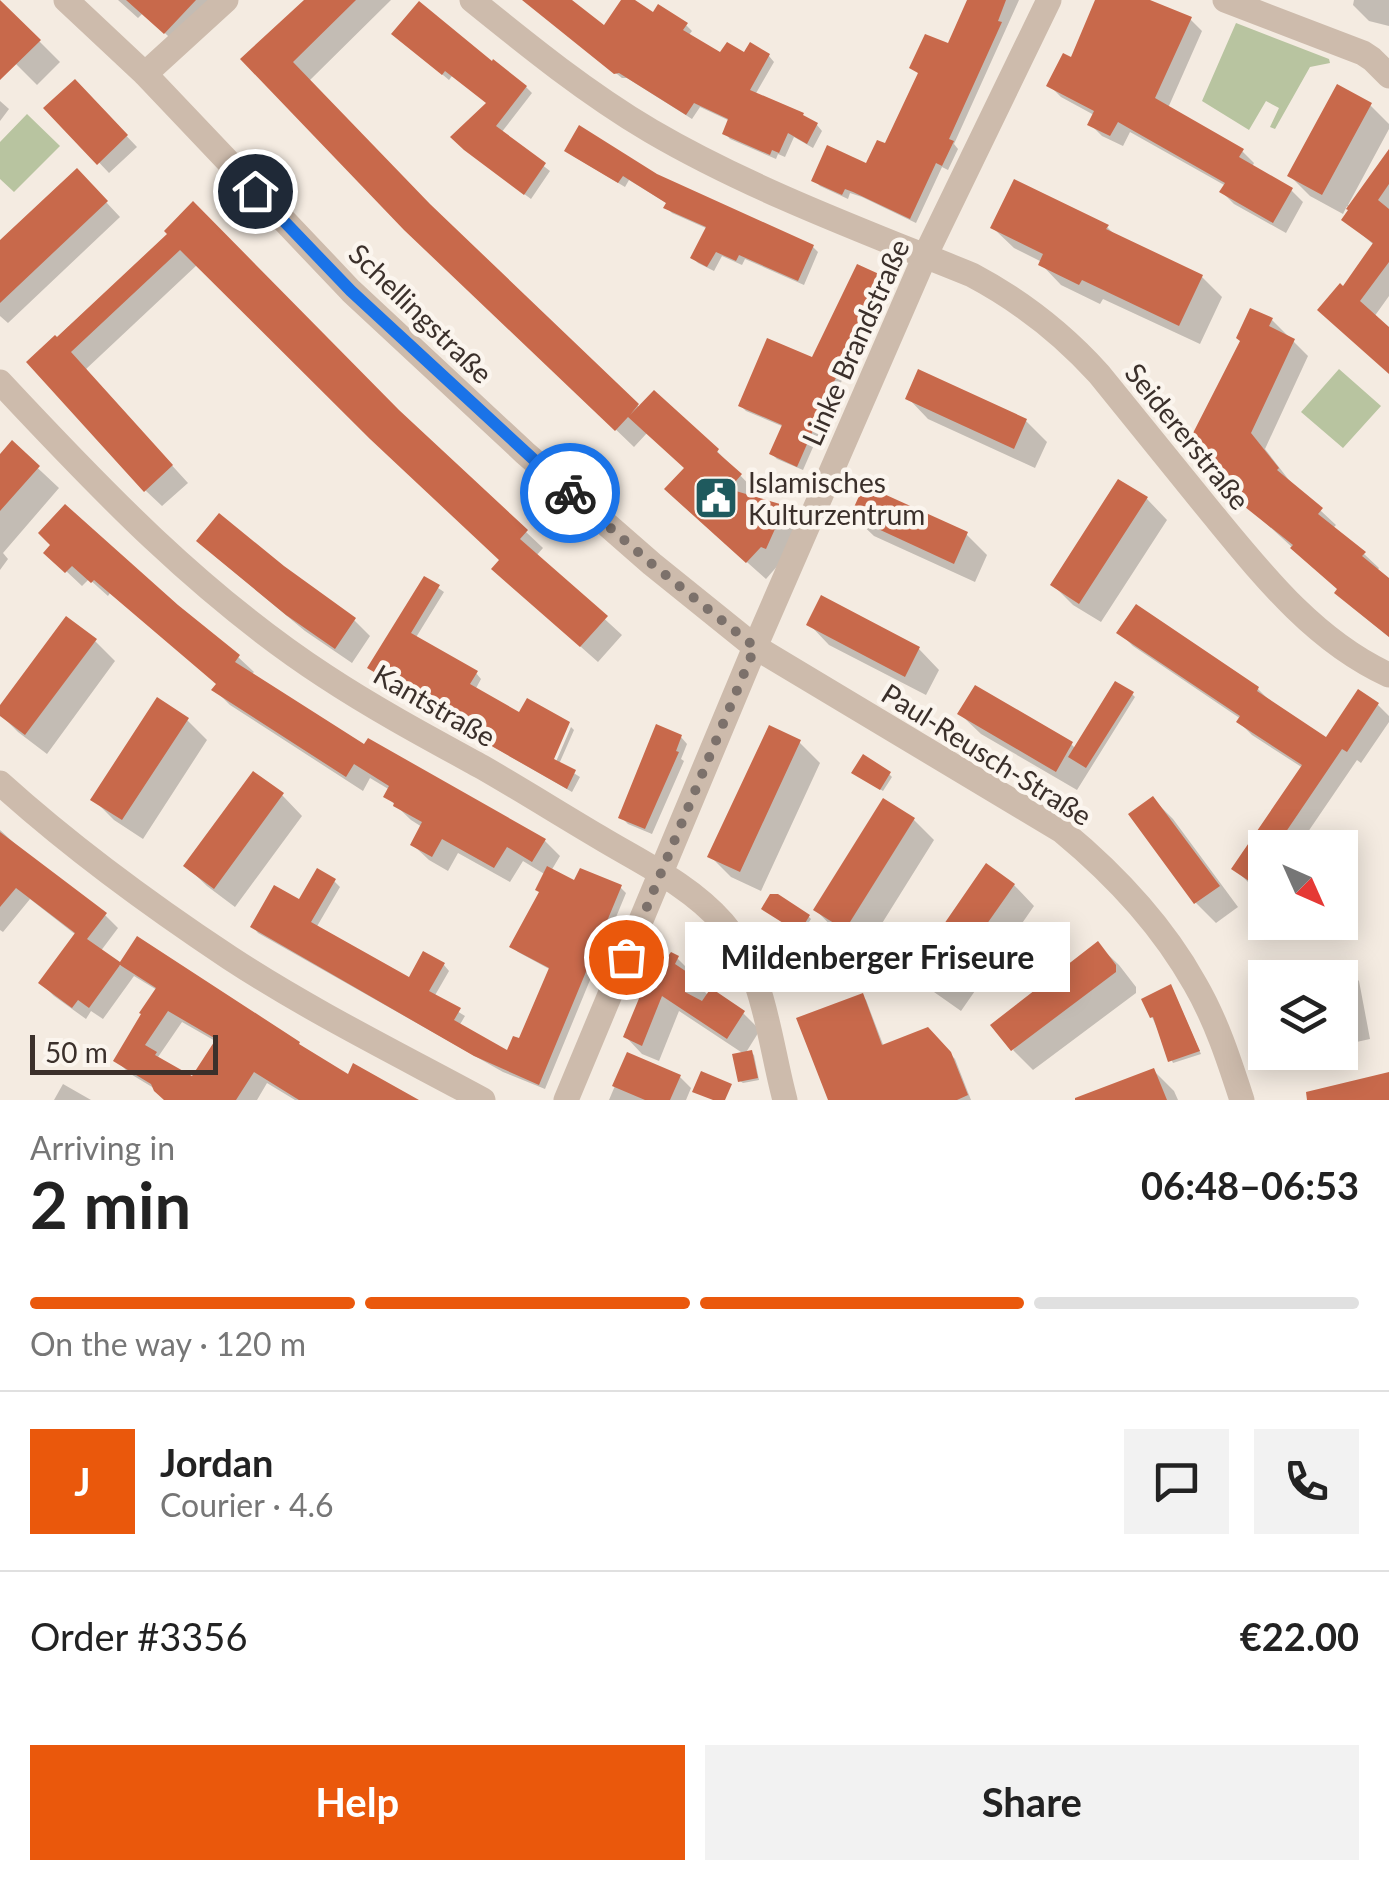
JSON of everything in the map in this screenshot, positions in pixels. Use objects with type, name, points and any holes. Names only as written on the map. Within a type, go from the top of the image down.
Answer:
[{"type":"street","name":"Schellingstraße","points":[[66,0],[145,74],[351,291],[540,466],[755,647]]},
{"type":"street","points":[[145,74],[226,0]]},
{"type":"street","name":"Seidererstraße","points":[[472,0],[585,89],[651,131],[770,190],[972,275],[1035,313],[1069,341],[1108,384],[1268,581],[1305,618],[1389,676]]},
{"type":"street","name":"Linke Brandstraße","points":[[566,1100],[924,256],[1049,0]]},
{"type":"street","points":[[1225,0],[1363,53],[1389,76]]},
{"type":"street","name":"Kantstraße","points":[[0,382],[148,536],[262,633],[383,712],[533,796],[695,895],[725,924],[748,959],[785,1100]]},
{"type":"street","name":"Paul-Reusch-Straße","points":[[755,647],[1062,831],[1105,869],[1144,909],[1196,984],[1226,1048],[1242,1100]]},
{"type":"street","points":[[0,783],[101,868],[231,958],[482,1100]]},
{"type":"green space","points":[[1236,23],[1329,59],[1330,63],[1310,67],[1275,129],[1270,127],[1279,108],[1266,101],[1249,130],[1202,101]]},
{"type":"green space","points":[[27,114],[60,146],[14,192],[0,179],[0,142]]},
{"type":"green space","points":[[1339,369],[1381,406],[1343,448],[1301,412]]},
{"type":"building","points":[[0,0],[41,40],[0,80]]},
{"type":"building","points":[[126,0],[196,0],[164,34]]},
{"type":"building","points":[[304,0],[356,0],[293,62],[430,204],[639,404],[630,415],[654,390],[742,474],[729,489],[780,504],[774,518],[779,520],[766,549],[761,547],[746,563],[664,489],[684,468],[628,417],[615,431],[404,230],[240,59]]},
{"type":"building","points":[[522,0],[572,0],[604,25],[621,0],[635,0],[653,12],[658,4],[688,23],[683,30],[720,52],[727,42],[744,52],[750,42],[770,54],[750,90],[818,123],[807,144],[788,133],[779,153],[772,150],[770,155],[722,134],[728,119],[694,103],[686,115],[619,73],[614,74]]},
{"type":"building","points":[[967,0],[1006,0],[998,21],[1002,22],[949,139],[954,141],[942,166],[936,163],[910,219],[853,192],[845,189],[842,195],[811,181],[827,145],[866,163],[877,140],[885,143],[918,73],[909,68],[925,34],[948,43]]},
{"type":"building","points":[[1095,0],[1150,0],[1192,17],[1155,98],[1244,149],[1239,157],[1293,188],[1273,223],[1219,192],[1225,183],[1118,122],[1110,136],[1087,125],[1094,111],[1046,86],[1063,53],[1071,57]]},
{"type":"building","points":[[419,1],[527,86],[496,126],[546,163],[524,195],[450,137],[486,103],[445,71],[442,75],[391,34]]},
{"type":"building","points":[[75,79],[128,135],[97,165],[43,108]]},
{"type":"building","points":[[1337,84],[1372,103],[1322,195],[1287,176]]},
{"type":"building","points":[[579,125],[657,174],[814,245],[798,281],[739,255],[736,261],[716,252],[707,267],[690,258],[706,227],[663,208],[666,203],[623,176],[618,183],[564,151]]},
{"type":"building","points":[[1389,149],[1389,184],[1378,200],[1389,209],[1389,262],[1360,301],[1389,327],[1389,374],[1317,310],[1340,283],[1343,286],[1373,243],[1341,220]]},
{"type":"building","points":[[77,168],[108,201],[0,303],[0,240]]},
{"type":"building","points":[[1014,179],[1203,275],[1179,326],[1082,280],[1079,285],[1038,265],[1043,254],[990,228]]},
{"type":"building","points":[[193,201],[399,410],[528,530],[520,539],[608,616],[580,647],[491,569],[499,560],[370,439],[180,250],[71,352],[173,465],[144,492],[26,362],[167,234],[164,231]]},
{"type":"building","points":[[857,264],[890,279],[878,304],[872,301],[833,384],[840,387],[832,406],[825,403],[797,467],[769,454],[782,425],[738,406],[767,338],[812,357]]},
{"type":"building","points":[[1250,308],[1273,318],[1269,326],[1295,339],[1251,433],[1277,470],[1323,508],[1318,514],[1366,552],[1362,556],[1389,578],[1389,637],[1334,593],[1337,589],[1290,548],[1293,545],[1245,507],[1248,503],[1192,435],[1240,341],[1236,338]]},
{"type":"building","points":[[918,369],[1027,419],[1014,449],[905,399]]},
{"type":"building","points":[[12,440],[40,466],[0,511],[0,454]]},
{"type":"building","points":[[1118,479],[1148,497],[1079,604],[1050,585]]},
{"type":"building","points":[[864,485],[968,532],[954,564],[850,516]]},
{"type":"building","points":[[65,504],[240,655],[235,662],[364,744],[368,738],[546,839],[532,862],[507,847],[494,868],[442,839],[432,857],[410,845],[422,822],[383,797],[389,786],[354,764],[346,777],[211,690],[216,684],[94,580],[91,583],[72,566],[65,573],[43,553],[50,545],[38,533]]},
{"type":"building","points":[[219,513],[356,618],[335,649],[286,615],[196,541]]},
{"type":"building","points":[[424,576],[440,585],[411,633],[478,671],[470,684],[519,712],[527,698],[570,722],[554,759],[576,770],[567,789],[451,723],[454,718],[367,668]]},
{"type":"building","points":[[821,595],[920,647],[905,677],[806,625]]},
{"type":"building","points":[[1136,604],[1326,737],[1358,689],[1379,703],[1347,752],[1342,749],[1287,830],[1258,830],[1302,765],[1236,722],[1240,716],[1116,633]]},
{"type":"building","points":[[66,616],[97,639],[25,735],[0,716],[0,705]]},
{"type":"building","points":[[1115,681],[1134,692],[1086,768],[1068,757]]},
{"type":"building","points":[[975,685],[1073,742],[1056,772],[957,714]]},
{"type":"building","points":[[157,697],[189,718],[122,820],[90,800]]},
{"type":"building","points":[[656,724],[682,735],[676,751],[679,752],[645,829],[618,818]]},
{"type":"building","points":[[769,725],[801,740],[740,872],[707,857]]},
{"type":"building","points":[[863,754],[891,772],[880,790],[851,773]]},
{"type":"building","points":[[253,771],[284,793],[214,889],[183,866]]},
{"type":"building","points":[[1153,796],[1220,886],[1194,904],[1128,814]]},
{"type":"building","points":[[883,798],[915,818],[845,930],[813,910]]},
{"type":"building","points":[[0,832],[107,913],[87,939],[120,962],[137,936],[348,1074],[353,1063],[419,1100],[299,1100],[254,1072],[236,1100],[164,1100],[151,1084],[113,1061],[156,988],[120,965],[89,1008],[78,1000],[72,1008],[38,983],[75,933],[16,888],[0,907]],"holes":[[[168,1011],[216,1039],[192,1076],[145,1045]]]},
{"type":"building","points":[[1248,844],[1248,880],[1231,869]]},
{"type":"building","points":[[986,863],[1015,884],[939,992],[911,972]]},
{"type":"building","points":[[547,866],[574,880],[580,868],[622,885],[539,1085],[474,1056],[250,927],[274,885],[299,899],[317,868],[336,879],[311,922],[409,977],[423,951],[445,963],[429,991],[461,1008],[454,1020],[507,1050],[513,1036],[519,1038],[549,968],[509,947],[539,892],[535,890]]},
{"type":"building","points":[[770,894],[778,894],[810,915],[799,933],[761,909]]},
{"type":"building","points":[[1098,941],[1116,965],[1116,972],[1011,1051],[990,1025]]},
{"type":"building","points":[[671,952],[679,956],[675,964],[693,976],[685,992],[702,1001],[711,988],[745,1011],[727,1039],[662,996],[642,1046],[623,1037],[645,984]]},
{"type":"building","points":[[1171,984],[1200,1051],[1168,1062],[1153,1017],[1150,1018],[1141,999]]},
{"type":"building","points":[[863,993],[882,1045],[928,1027],[951,1052],[968,1095],[957,1100],[828,1100],[796,1018]]},
{"type":"building","points":[[752,1050],[758,1078],[738,1082],[732,1054]]},
{"type":"building","points":[[627,1052],[681,1075],[670,1100],[645,1100],[612,1086]]},
{"type":"building","points":[[1154,1068],[1167,1100],[1075,1100],[1075,1098]]},
{"type":"building","points":[[701,1071],[732,1084],[725,1100],[692,1092]]},
{"type":"building","points":[[1389,1072],[1389,1100],[1307,1100],[1306,1092]]},
{"type":"way so far","points":[[570,493],[755,647],[626,957]]},
{"type":"place","name":"Islamisches Kulturzentrum","points":[[716,498]]},
{"type":"place","name":"Mildenberger Friseure","points":[[626,957]]},
{"type":"route","points":[[255,191],[351,291],[570,493]]}]
